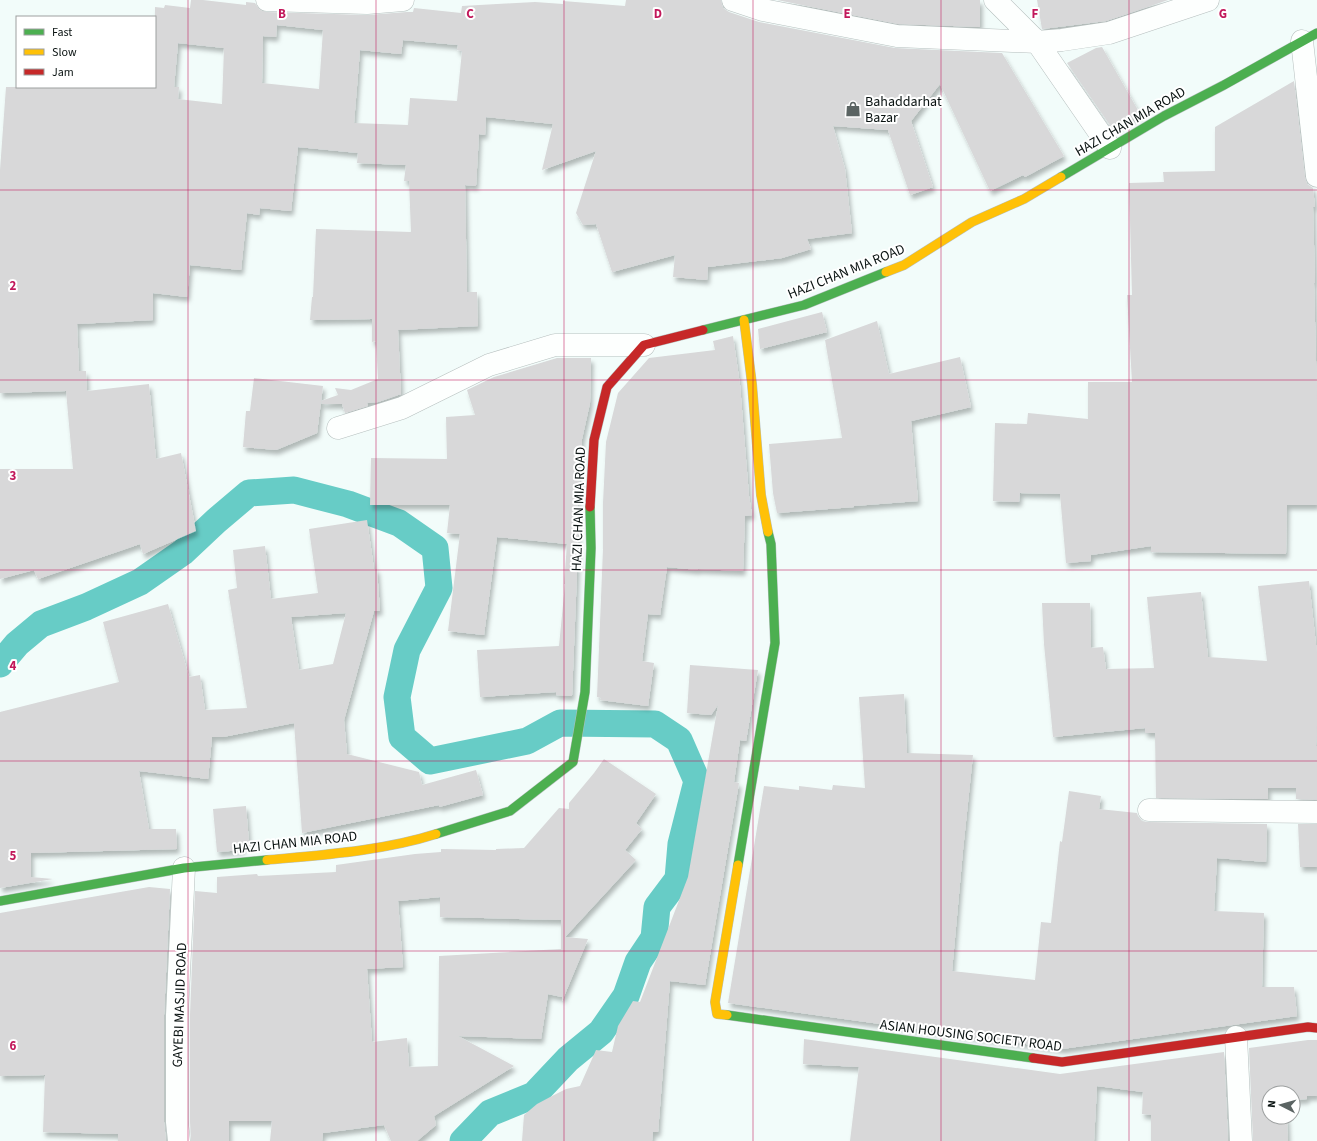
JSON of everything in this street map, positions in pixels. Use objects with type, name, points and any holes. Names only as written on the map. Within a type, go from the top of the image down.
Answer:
[{"type":"street","points":[[266,0],[367,2],[403,0]]},
{"type":"street","points":[[733,0],[763,10],[897,36],[1037,42],[1109,33],[1208,0]]},
{"type":"street","points":[[995,0],[1037,42],[1110,148]]},
{"type":"street","points":[[1310,37],[1317,176]]},
{"type":"street","name":"HAZI CHAN MIA ROAD","points":[[0,901],[184,868],[321,854],[411,842],[510,811],[573,762],[585,692],[591,548],[590,503],[594,440],[607,387],[644,345],[804,305],[904,265],[972,222],[1024,199],[1164,116],[1224,85],[1310,37]]},
{"type":"street","name":"ASIAN HOUSING SOCIETY ROAD","points":[[744,320],[752,384],[761,495],[771,544],[775,643],[715,1002],[718,1014],[1062,1062],[1308,1027],[1317,1028]]},
{"type":"street","points":[[338,428],[402,408],[489,365],[556,345],[644,345]]},
{"type":"street","points":[[1149,810],[1317,812]]},
{"type":"street","name":"GAYEBI MASJID ROAD","points":[[179,1141],[177,1122],[177,1015],[184,868]]},
{"type":"street","points":[[1236,1037],[1241,1141]]},
{"type":"building","points":[[191,0],[246,5],[246,2],[255,3],[260,10],[267,12],[367,15],[413,12],[414,8],[461,13],[462,6],[535,2],[563,4],[563,1],[625,6],[626,0],[721,0],[723,8],[729,12],[759,22],[895,48],[1002,53],[1064,156],[1025,177],[1023,175],[990,191],[940,84],[911,121],[933,187],[910,195],[888,130],[833,126],[845,169],[852,233],[807,239],[811,249],[782,258],[708,267],[707,280],[673,277],[675,255],[612,272],[596,224],[583,225],[576,213],[596,151],[542,170],[553,124],[486,117],[485,135],[479,134],[476,186],[465,185],[467,292],[477,292],[478,326],[398,330],[401,394],[378,402],[367,403],[368,406],[345,413],[342,404],[322,404],[321,401],[338,395],[335,388],[351,390],[378,379],[376,341],[372,342],[372,319],[310,320],[313,297],[316,229],[411,232],[409,181],[404,181],[406,165],[357,163],[358,153],[298,147],[291,211],[260,208],[259,215],[247,213],[241,270],[190,265],[187,297],[153,293],[153,320],[77,324],[79,371],[86,371],[87,391],[149,384],[156,459],[181,453],[196,531],[143,554],[140,544],[38,579],[34,570],[0,579],[0,469],[73,469],[66,391],[0,393],[0,170],[6,87],[156,88],[155,7],[164,8],[165,5],[190,8]],"holes":[[[277,25],[323,30],[319,89],[262,83],[263,36],[276,37]],[[403,40],[458,45],[457,50],[462,51],[457,101],[410,98],[408,125],[354,123],[360,50],[401,54]],[[178,43],[224,48],[222,104],[178,99],[179,87],[174,87]]]},
{"type":"building","points":[[777,0],[980,0],[980,27],[898,24]]},
{"type":"building","points":[[1037,0],[1168,0],[1106,21],[1042,29]]},
{"type":"building","points":[[1102,47],[1139,112],[1139,115],[1112,128],[1067,63],[1096,48]]},
{"type":"building","points":[[1294,81],[1305,177],[1307,184],[1313,188],[1315,207],[1313,207],[1317,399],[1317,505],[1287,505],[1286,554],[1151,552],[1151,546],[1091,555],[1091,561],[1066,563],[1060,494],[1020,493],[1019,502],[993,501],[995,423],[1027,424],[1028,413],[1088,419],[1088,382],[1132,382],[1127,295],[1132,295],[1129,183],[1164,182],[1163,172],[1215,171],[1215,127]]},
{"type":"building","points":[[822,312],[827,332],[760,349],[758,329]]},
{"type":"building","points":[[877,321],[889,374],[960,357],[971,407],[911,421],[918,501],[777,513],[773,493],[769,444],[842,438],[825,340]]},
{"type":"building","points":[[733,336],[740,385],[749,496],[752,515],[745,516],[743,571],[698,570],[667,567],[660,615],[648,614],[642,661],[654,663],[648,706],[600,700],[601,698],[597,697],[606,442],[618,393],[649,358],[715,350],[713,341]]},
{"type":"building","points":[[557,358],[591,358],[590,403],[582,439],[578,502],[578,548],[572,696],[556,695],[556,692],[480,697],[477,650],[559,646],[567,544],[497,537],[484,635],[448,631],[460,534],[447,533],[450,505],[370,505],[371,458],[447,459],[446,417],[475,415],[467,390],[494,377]]},
{"type":"building","points":[[254,378],[323,386],[317,433],[276,450],[243,447],[246,411],[250,411]]},
{"type":"building","points":[[367,520],[374,569],[377,569],[380,611],[374,611],[344,720],[347,754],[419,772],[422,785],[476,770],[483,795],[439,807],[439,805],[302,833],[294,723],[223,737],[212,737],[208,779],[139,771],[149,829],[176,829],[177,849],[31,853],[31,877],[53,879],[0,888],[0,712],[119,682],[103,622],[168,604],[189,677],[200,675],[205,710],[247,708],[228,590],[237,588],[233,550],[265,546],[271,599],[318,593],[309,529]],"holes":[[[346,613],[333,664],[299,670],[291,617]]]},
{"type":"building","points":[[1309,581],[1317,654],[1317,800],[1296,799],[1296,788],[1268,788],[1268,799],[1156,798],[1155,733],[1145,733],[1145,728],[1053,737],[1044,644],[1042,603],[1090,603],[1091,648],[1103,647],[1106,669],[1154,668],[1147,597],[1201,592],[1208,657],[1267,661],[1258,586]]},
{"type":"building","points":[[690,665],[758,670],[746,741],[740,740],[734,782],[739,783],[705,985],[670,981],[658,1132],[653,1132],[652,1141],[522,1141],[524,1115],[537,1104],[552,1096],[566,1089],[580,1086],[596,1050],[612,1052],[618,1026],[633,1001],[640,1002],[688,877],[718,705],[711,715],[687,713]]},
{"type":"building","points":[[904,694],[907,753],[973,755],[952,971],[1035,980],[1041,922],[1051,923],[1060,841],[1062,842],[1069,791],[1101,796],[1099,809],[1137,813],[1142,821],[1148,822],[1267,824],[1266,862],[1217,858],[1214,911],[1264,913],[1262,987],[1294,987],[1297,1016],[1062,1049],[728,1003],[764,786],[799,790],[799,786],[832,790],[833,785],[865,788],[859,697]]},
{"type":"building","points":[[604,759],[656,794],[636,823],[642,829],[625,850],[636,860],[565,937],[588,939],[562,1001],[562,997],[548,994],[541,1039],[458,1036],[514,1066],[434,1116],[436,1125],[417,1141],[391,1141],[384,1125],[323,1133],[322,1141],[270,1141],[272,1121],[229,1121],[229,1141],[191,1141],[190,1015],[195,891],[217,893],[217,877],[257,874],[258,876],[336,872],[336,865],[415,854],[441,852],[441,849],[496,850],[524,848],[559,808],[569,809],[569,803]],"holes":[[[440,897],[440,917],[561,920],[561,949],[439,956],[438,1066],[409,1067],[407,1038],[372,1042],[367,969],[403,967],[398,901]]]},
{"type":"building","points":[[246,806],[249,843],[242,845],[243,850],[217,852],[213,809]]},
{"type":"building","points":[[1298,824],[1317,824],[1317,867],[1300,867]]},
{"type":"building","points":[[149,887],[170,889],[164,1015],[164,1122],[166,1141],[118,1141],[118,1134],[43,1132],[45,1075],[0,1076],[0,913]]},
{"type":"building","points":[[804,1039],[1060,1074],[1224,1052],[1228,1141],[1151,1141],[1151,1115],[1142,1114],[1143,1092],[1097,1086],[1094,1141],[850,1141],[859,1067],[803,1064]]},
{"type":"building","points":[[1317,1040],[1317,1096],[1307,1096],[1307,1099],[1301,1099],[1301,1085],[1261,1085],[1261,1125],[1287,1125],[1288,1141],[1253,1141],[1249,1048]]},
{"type":"waterway","points":[[0,664],[17,644],[41,624],[86,607],[140,582],[183,552],[249,493],[294,490],[348,504],[399,523],[435,548],[439,588],[407,650],[397,697],[402,737],[430,761],[527,741],[560,723],[655,724],[679,740],[697,781],[681,844],[678,879],[657,907],[654,938],[638,962],[626,996],[601,1032],[568,1059],[534,1095],[490,1113],[463,1141]]},
{"type":"traffic: fast","points":[[1061,177],[1164,116],[1224,85],[1317,33]]},
{"type":"traffic: fast","points":[[703,330],[804,305],[886,272]]},
{"type":"traffic: fast","points":[[436,834],[510,811],[573,762],[585,692],[591,548],[590,507]]},
{"type":"traffic: fast","points":[[738,865],[775,643],[771,544],[768,532]]},
{"type":"traffic: fast","points":[[0,901],[184,868],[267,860]]},
{"type":"traffic: fast","points":[[727,1015],[1033,1058]]},
{"type":"traffic: slow","points":[[886,272],[904,265],[972,222],[1024,199],[1061,177]]},
{"type":"traffic: slow","points":[[744,320],[752,384],[761,495],[768,532]]},
{"type":"traffic: slow","points":[[267,860],[330,854],[395,845],[436,834]]},
{"type":"traffic: slow","points":[[727,1015],[717,1014],[715,1002],[738,865]]},
{"type":"traffic: jam","points":[[590,507],[594,440],[607,387],[644,345],[703,330]]},
{"type":"traffic: jam","points":[[1033,1058],[1062,1062],[1308,1027],[1317,1028]]},
{"type":"place","name":"Bahaddarhat Bazar","points":[[853,109]]}]
